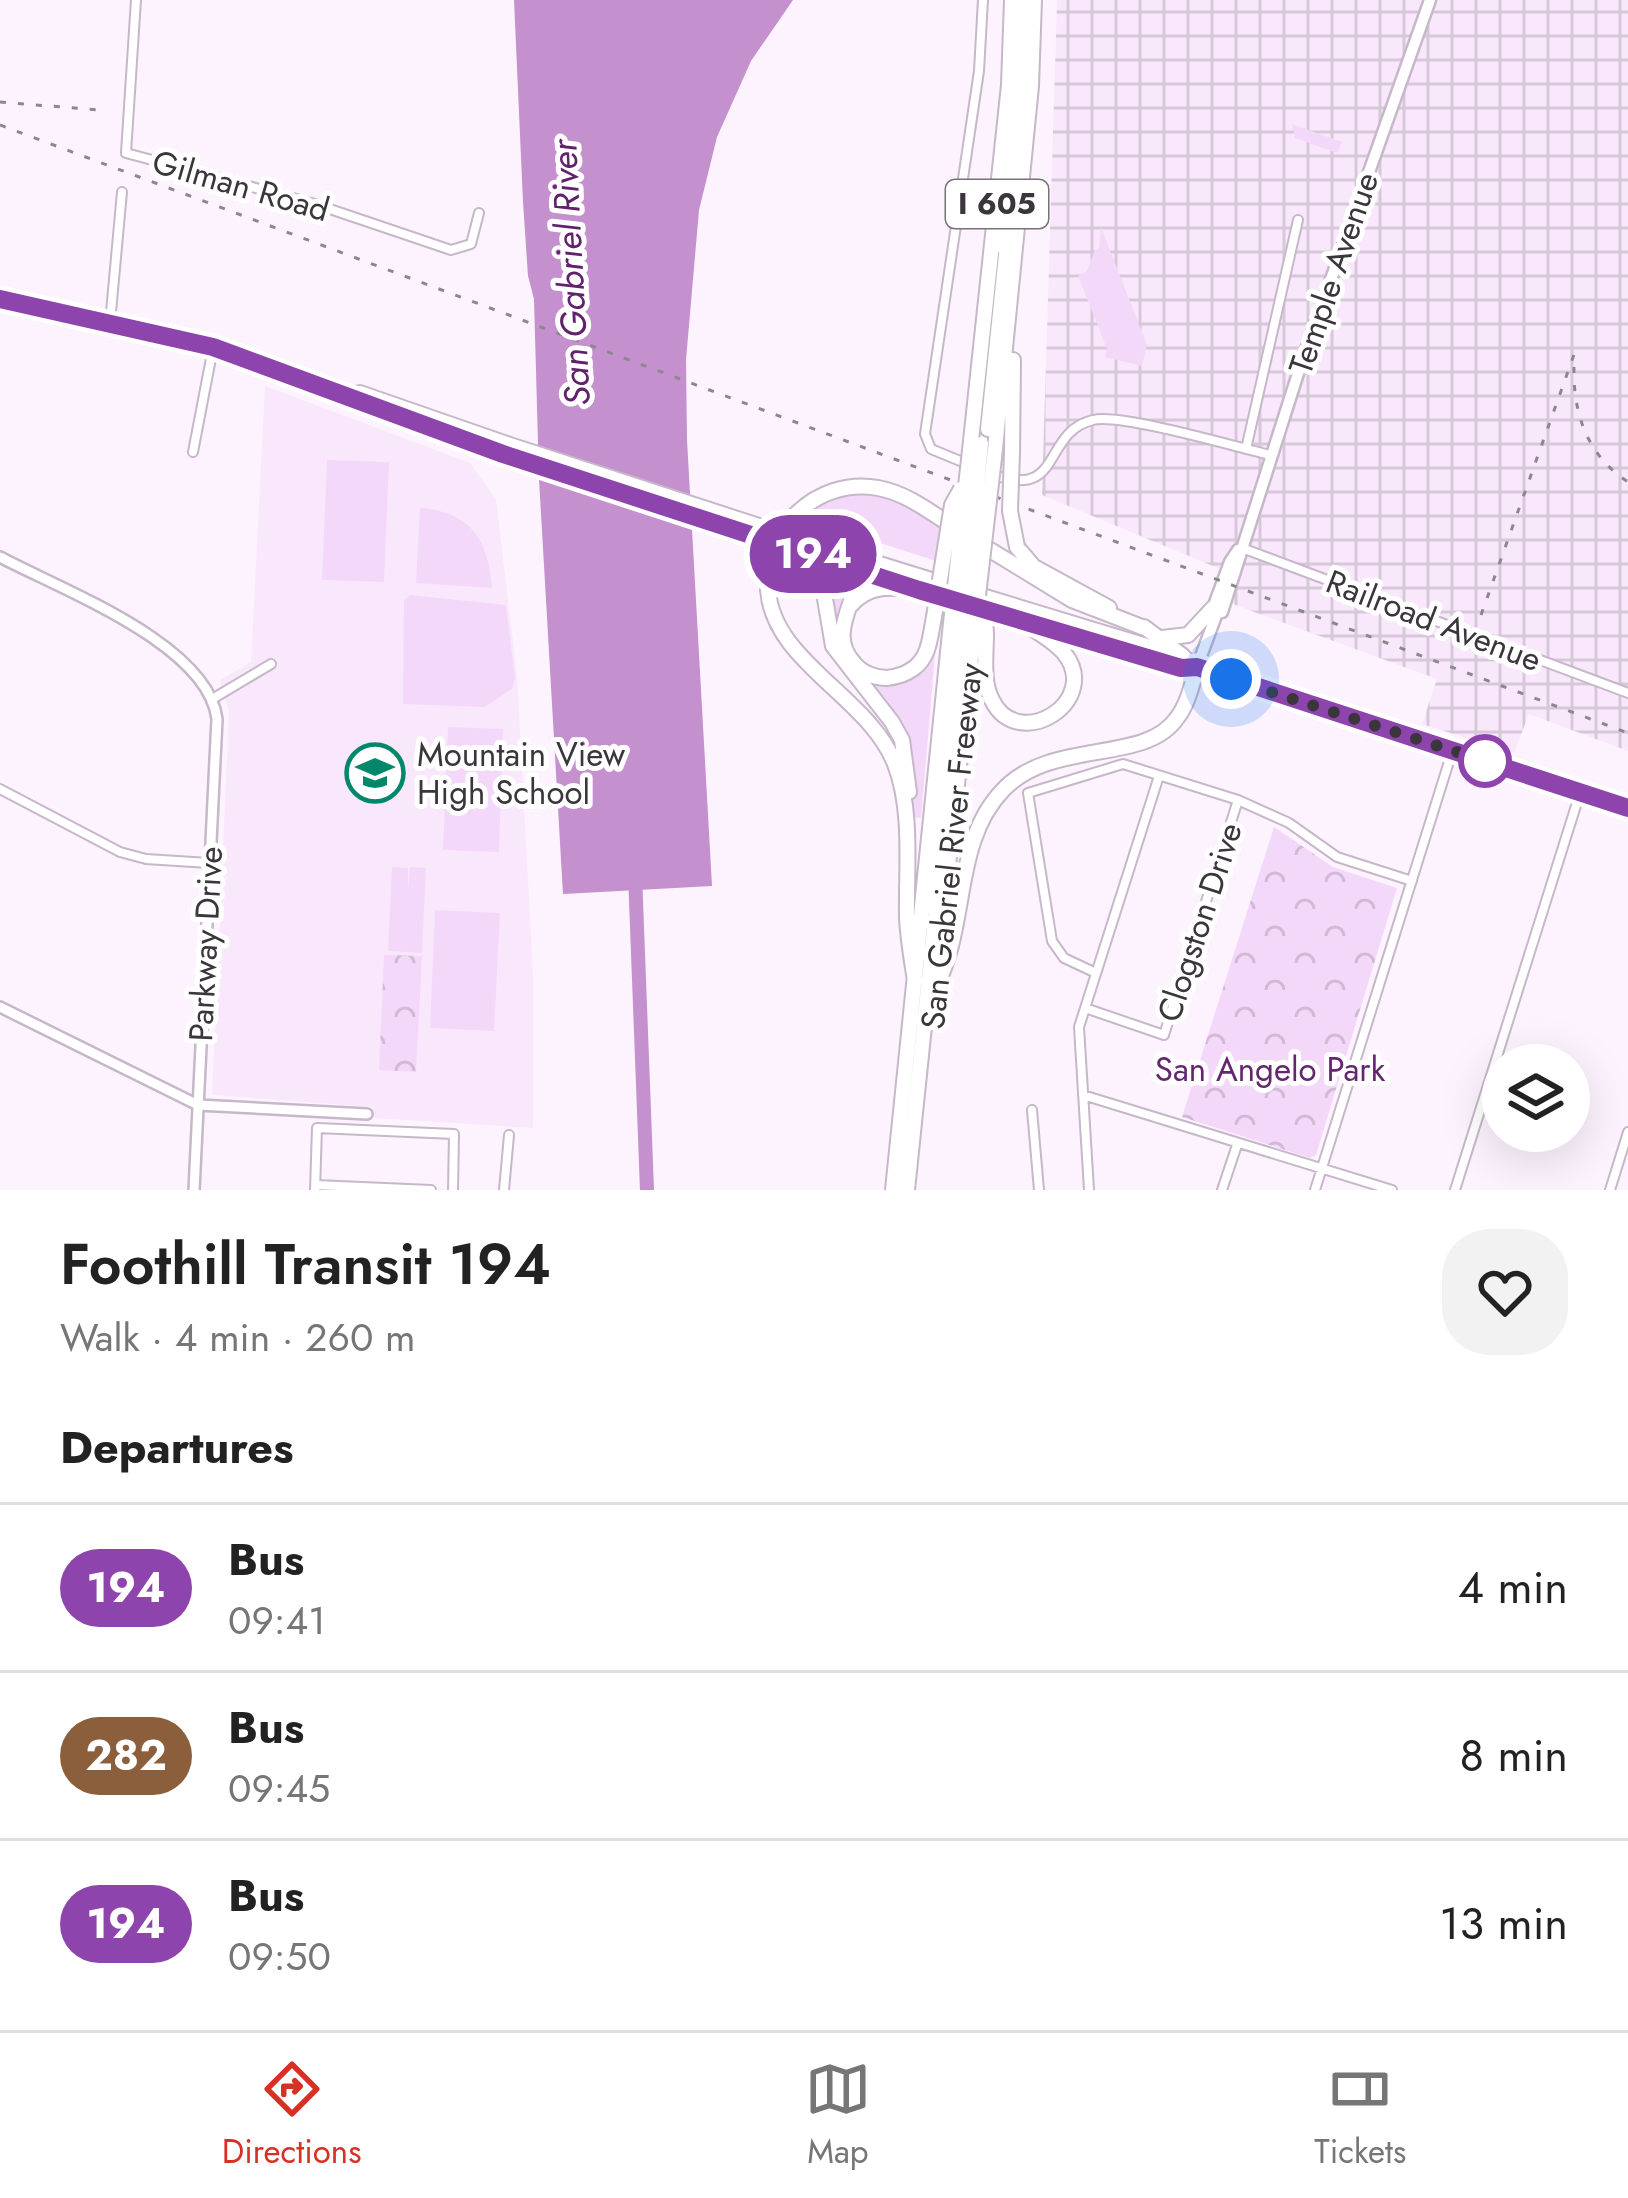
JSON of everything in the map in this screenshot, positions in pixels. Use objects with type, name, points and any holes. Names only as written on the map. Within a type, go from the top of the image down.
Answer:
[{"type":"highway","name":"San Gabriel River Freeway","points":[[904,1190],[921,1023],[915,982],[981,563],[983,445],[1012,0]]},
{"type":"highway","name":"San Gabriel River Freeway","points":[[921,1023],[935,988],[968,628],[966,479],[983,445],[1014,277],[1031,86],[1028,0]]},
{"type":"highway","points":[[921,1023],[968,628],[1028,0]]},
{"type":"highway","points":[[1014,277],[1010,512],[1017,547],[1040,571],[1148,629],[1183,656]]},
{"type":"highway","points":[[858,563],[842,633],[846,652],[858,668],[885,678],[904,674],[918,664],[929,644],[952,505],[966,479]]},
{"type":"highway","points":[[906,841],[902,790],[889,750],[858,711],[791,645],[772,612],[769,561],[776,539],[794,514],[820,496],[848,488],[874,487],[895,493],[1043,586],[1148,629]]},
{"type":"highway","points":[[800,546],[821,575],[833,646],[902,740],[908,771],[907,925],[915,982]]},
{"type":"highway","points":[[847,610],[857,597],[877,588],[919,590]]},
{"type":"highway","points":[[1162,638],[1188,634],[1215,611]]},
{"type":"highway","points":[[968,628],[994,706],[1024,723],[1050,718],[1070,698],[1071,667],[1061,650],[1018,620]]},
{"type":"highway","points":[[935,988],[950,960],[973,840],[995,799],[1021,774],[1049,760],[1161,734],[1180,714],[1197,667]]},
{"type":"main road","name":"Temple Avenue","points":[[1197,667],[1430,0]]},
{"type":"main road","points":[[0,300],[213,347],[349,394],[356,402],[800,546],[1183,656],[1197,667],[1628,808]]},
{"type":"main road","points":[[858,563],[919,590],[1181,668],[1197,667]]},
{"type":"street","name":"Gilman Road","points":[[136,0],[126,152],[315,204],[451,250],[471,244],[479,213]]},
{"type":"street","points":[[982,0],[979,71],[925,434],[931,449],[1023,482],[1044,472],[1072,430],[1094,419],[1124,421],[1270,455]]},
{"type":"street","name":"Gilman Road","points":[[110,323],[122,192]]},
{"type":"street","points":[[1246,449],[1298,220]]},
{"type":"street","points":[[193,452],[213,347]]},
{"type":"street","name":"Railroad Avenue","points":[[1240,548],[1628,693]]},
{"type":"street","points":[[0,557],[163,643],[191,667],[214,698],[271,664]]},
{"type":"street","name":"Parkway Drive","points":[[194,1190],[217,719],[214,698]]},
{"type":"street","points":[[1315,1190],[1453,751]]},
{"type":"street","points":[[1096,973],[1064,958],[1052,941],[1028,793],[1124,764],[1238,800],[1289,823],[1337,857],[1412,880]]},
{"type":"street","points":[[1089,1190],[1077,1040],[1159,776]]},
{"type":"street","points":[[0,789],[121,852],[146,859],[209,862]]},
{"type":"street","points":[[1455,1190],[1581,791]]},
{"type":"street","name":"Clogston Drive","points":[[1085,1008],[1164,1035],[1238,800]]},
{"type":"street","points":[[0,1007],[198,1106],[367,1114]]},
{"type":"street","points":[[1083,1095],[1392,1190]]},
{"type":"street","points":[[1032,1110],[1039,1190]]},
{"type":"street","points":[[430,1190],[315,1187],[317,1128],[454,1134],[453,1190]]},
{"type":"street","points":[[1610,1190],[1628,1132]]},
{"type":"street","points":[[504,1190],[509,1135]]},
{"type":"street","points":[[1222,1190],[1237,1145]]},
{"type":"shaded area","points":[[1057,0],[1628,0],[1628,751],[1529,714],[1514,753],[1422,724],[1437,679],[1211,596],[1220,569],[1042,495]]},
{"type":"shaded area","name":"Mountain View High School","points":[[265,386],[470,463],[496,499],[517,675],[533,973],[533,1128],[374,1118],[373,1107],[212,1095],[229,712],[220,680],[251,662]]},
{"type":"green space","points":[[1292,124],[1342,142],[1337,153],[1295,138]]},
{"type":"green space","points":[[1101,227],[1147,345],[1142,366],[1105,357],[1107,349],[1078,276],[1087,271],[1099,249]]},
{"type":"green space","points":[[327,460],[389,462],[384,582],[322,580]]},
{"type":"green space","points":[[858,491],[892,495],[946,529],[939,562],[806,519],[816,508]]},
{"type":"green space","points":[[420,508],[452,515],[474,531],[486,555],[492,588],[416,583]]},
{"type":"green space","points":[[821,565],[852,575],[838,622],[844,654],[888,681],[936,643],[921,818],[911,817],[914,761],[842,656]]},
{"type":"green space","points":[[410,595],[506,605],[515,678],[512,689],[485,707],[403,704],[404,600]]},
{"type":"green space","points":[[448,727],[503,729],[499,852],[443,850]]},
{"type":"green space","name":"San Angelo Park","points":[[1274,827],[1333,867],[1397,888],[1316,1155],[1310,1158],[1182,1117]]},
{"type":"green space","points":[[392,867],[408,868],[408,889],[410,867],[426,868],[422,953],[388,951]]},
{"type":"green space","points":[[435,910],[500,913],[494,1031],[430,1028]]},
{"type":"green space","points":[[384,955],[422,956],[416,1072],[379,1070]]},
{"type":"water","points":[[514,0],[793,0],[751,61],[717,137],[699,210],[686,360],[687,440],[712,886],[563,894],[539,479],[534,299],[523,202]]},
{"type":"waterway","name":"San Gabriel River","points":[[635,874],[647,1190]]},
{"type":"railway","points":[[0,102],[99,110]]},
{"type":"railway","points":[[0,125],[1628,733]]},
{"type":"railway","points":[[1481,615],[1576,349]]},
{"type":"railway","points":[[1574,367],[1576,401],[1585,432],[1602,459],[1628,482]]},
{"type":"bus line","name":"194","points":[[0,299],[213,347],[503,454],[919,590],[1181,668],[1197,667],[1628,808]]},
{"type":"place","name":"Mountain View High School","points":[[375,773]]},
{"type":"route","points":[[1231,679],[1491,763],[1485,761]]}]
